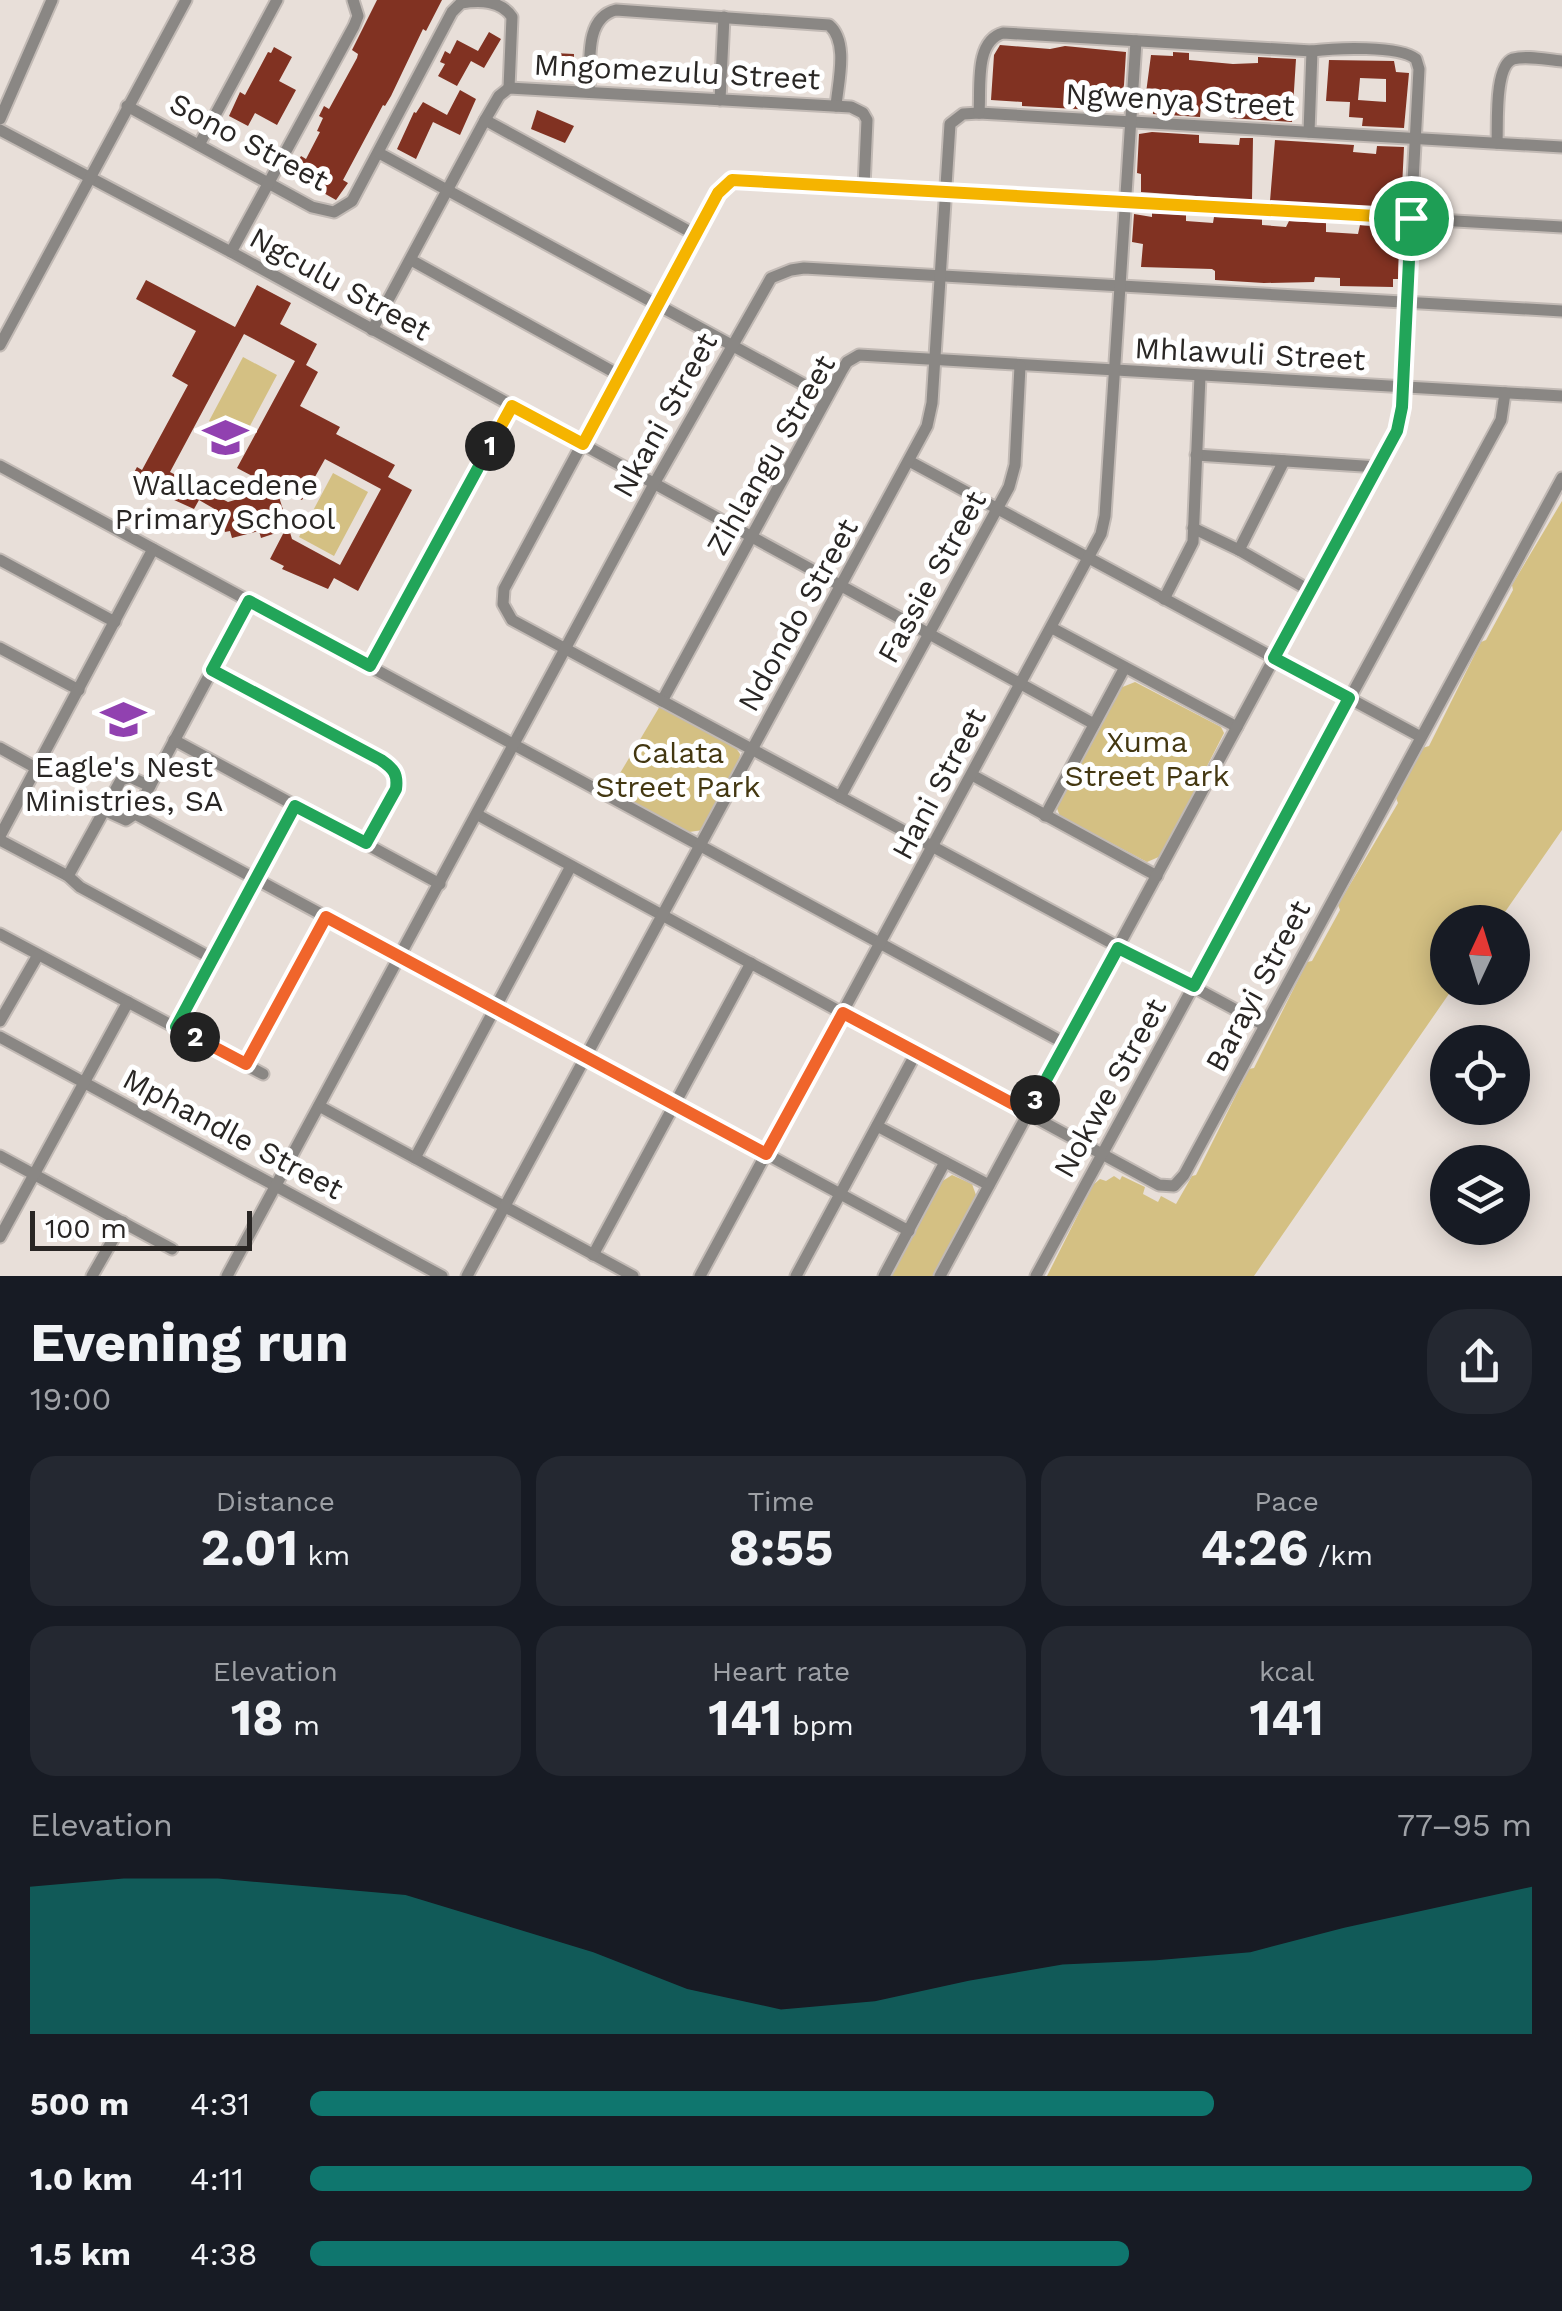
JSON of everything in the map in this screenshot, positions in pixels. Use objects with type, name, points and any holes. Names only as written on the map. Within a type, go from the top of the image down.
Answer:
[{"type":"street","points":[[0,119],[52,0]]},
{"type":"street","points":[[0,345],[186,0]]},
{"type":"street","points":[[199,145],[276,0]]},
{"type":"street","points":[[231,252],[354,26],[358,16],[353,0]]},
{"type":"street","name":"Sono Street","points":[[126,106],[312,207],[334,212],[352,201],[452,12],[461,4],[495,3],[509,11],[512,17],[508,88]]},
{"type":"street","points":[[590,92],[594,28],[604,14],[616,10],[820,22],[833,28],[840,43],[836,106]]},
{"type":"street","points":[[720,100],[724,17]]},
{"type":"street","points":[[940,276],[950,124],[963,114],[979,114],[984,48],[998,34],[1406,53],[1413,56],[1419,69],[1397,431],[940,1276]]},
{"type":"street","name":"Hani Street","points":[[700,1276],[1090,557],[1105,516],[1136,41]]},
{"type":"street","points":[[1309,132],[1312,51]]},
{"type":"street","points":[[1497,143],[1500,76],[1507,63],[1516,58],[1562,61]]},
{"type":"street","name":"Mngomezulu Street","points":[[372,330],[485,120],[508,88],[858,109],[867,120],[864,188]]},
{"type":"street","name":"Ngwenya Street","points":[[979,114],[1562,147]]},
{"type":"street","points":[[485,120],[696,235]]},
{"type":"street","name":"Ngculu Street","points":[[0,130],[231,252],[1094,724]]},
{"type":"street","points":[[379,153],[827,397]]},
{"type":"street","points":[[1264,1025],[512,620],[503,597],[657,304],[718,193],[732,180],[1562,227]]},
{"type":"street","points":[[410,260],[619,376]]},
{"type":"street","name":"Nkani Street","points":[[228,1276],[654,484],[763,288],[779,274],[804,268],[1562,311]]},
{"type":"street","name":"Ndondo Street","points":[[467,1276],[909,462],[930,416],[940,276]]},
{"type":"street","name":"Zihlangu Street","points":[[662,700],[846,362],[859,355],[1114,371]]},
{"type":"street","name":"Fassie Street","points":[[840,797],[1009,487],[1015,465],[1020,366]]},
{"type":"street","name":"Mhlawuli Street","points":[[1114,371],[1562,396]]},
{"type":"street","points":[[1164,599],[1193,542],[1200,376]]},
{"type":"street","name":"Nokwe Street","points":[[1036,1276],[1500,420],[1505,393]]},
{"type":"street","points":[[370,666],[512,406]]},
{"type":"street","points":[[1196,454],[1378,467]]},
{"type":"street","points":[[1239,550],[1284,461]]},
{"type":"street","points":[[909,462],[1421,737]]},
{"type":"street","points":[[0,466],[1066,1044]]},
{"type":"street","name":"Barayi Street","points":[[478,816],[1169,1187],[1178,1183],[1562,478]]},
{"type":"street","points":[[1193,528],[1309,590]]},
{"type":"street","points":[[153,549],[0,838],[68,876],[80,888],[213,959]]},
{"type":"street","points":[[0,560],[115,622]]},
{"type":"street","points":[[104,810],[126,820],[135,814],[249,601]]},
{"type":"street","points":[[1052,628],[1237,728]]},
{"type":"street","points":[[0,648],[79,690]]},
{"type":"street","points":[[1045,816],[1124,669]]},
{"type":"street","points":[[212,670],[392,767],[396,789],[366,843]]},
{"type":"street","points":[[174,740],[440,884]]},
{"type":"street","points":[[0,748],[36,768]]},
{"type":"street","points":[[972,775],[1157,876]]},
{"type":"street","points":[[68,876],[123,778],[132,777],[150,786]]},
{"type":"street","points":[[176,1027],[295,806]]},
{"type":"street","points":[[135,814],[908,1231]]},
{"type":"street","points":[[415,1158],[572,866]]},
{"type":"street","points":[[246,1064],[326,917]]},
{"type":"street","points":[[0,934],[263,1074]]},
{"type":"street","points":[[0,1022],[38,955]]},
{"type":"street","points":[[593,1254],[751,963]]},
{"type":"street","points":[[0,1238],[128,1002]]},
{"type":"street","name":"Mphandle Street","points":[[0,1037],[442,1276]]},
{"type":"street","points":[[798,1276],[916,1053]]},
{"type":"street","points":[[319,1106],[632,1276]]},
{"type":"street","points":[[877,1126],[989,1185]]},
{"type":"street","points":[[0,1156],[172,1250]]},
{"type":"street","points":[[884,1276],[945,1162]]},
{"type":"street","points":[[92,1276],[122,1222]]},
{"type":"green space","points":[[243,357],[277,375],[243,439],[209,421]]},
{"type":"green space","points":[[333,473],[368,492],[334,556],[299,537]]},
{"type":"green space","points":[[1562,501],[1562,830],[1510,905],[1430,905],[1430,1005],[1441,1005],[1254,1276],[1047,1276],[1093,1185],[1100,1179],[1106,1181],[1114,1176],[1120,1180],[1122,1176],[1145,1187],[1143,1194],[1158,1202],[1161,1196],[1176,1204],[1196,1175],[1249,1069],[1254,1068],[1307,962],[1312,961],[1340,910],[1338,905],[1398,803],[1396,798],[1422,748],[1429,746],[1481,642],[1486,640],[1513,590],[1512,585]]},
{"type":"green space","name":"Xuma Street Park","points":[[1135,682],[1221,727],[1224,733],[1161,856],[1147,862],[1060,816],[1056,806],[1120,688]]},
{"type":"green space","name":"Calata Street Park","points":[[660,706],[734,745],[740,754],[703,830],[689,832],[610,790]]},
{"type":"green space","points":[[952,1175],[972,1184],[976,1195],[934,1276],[890,1276],[941,1182]]},
{"type":"building","points":[[377,0],[442,0],[426,31],[423,29],[336,200],[290,174],[301,156],[306,159],[320,132],[317,131],[323,118],[319,116],[324,106],[329,109],[357,58],[352,50]]},
{"type":"building","points":[[489,32],[501,39],[484,68],[471,61],[457,86],[438,76],[445,64],[440,62],[445,51],[450,54],[457,40],[478,51]]},
{"type":"building","points":[[1000,45],[1126,52],[1119,102],[1113,111],[1022,106],[1022,102],[991,100],[994,55]]},
{"type":"building","points":[[274,47],[292,57],[279,81],[296,90],[277,125],[255,113],[248,126],[229,116],[240,92],[245,95]]},
{"type":"building","points":[[1173,52],[1189,53],[1189,60],[1233,64],[1258,63],[1258,57],[1296,59],[1292,122],[1229,118],[1229,109],[1201,106],[1200,117],[1153,114],[1153,93],[1146,93],[1151,55],[1173,56]]},
{"type":"building","points":[[554,53],[574,54],[573,79],[552,78]]},
{"type":"building","points":[[1329,60],[1394,61],[1396,72],[1409,73],[1404,128],[1362,126],[1363,118],[1349,117],[1350,102],[1326,101]],"holes":[[[1360,78],[1386,79],[1386,102],[1358,100]]]},
{"type":"building","points":[[460,90],[476,99],[460,135],[433,122],[416,159],[397,149],[414,112],[423,102],[447,115]]},
{"type":"building","points":[[537,110],[574,126],[565,143],[531,129]]},
{"type":"building","points":[[1139,134],[1199,135],[1199,143],[1239,145],[1240,138],[1253,138],[1252,200],[1141,192],[1141,174],[1137,173]]},
{"type":"building","points":[[1275,140],[1354,145],[1353,152],[1376,154],[1377,146],[1404,147],[1401,208],[1270,201]]},
{"type":"building","points":[[1152,213],[1186,215],[1186,221],[1213,223],[1214,217],[1262,219],[1262,225],[1286,227],[1289,221],[1326,223],[1326,232],[1358,234],[1360,225],[1393,227],[1393,238],[1399,238],[1398,279],[1393,279],[1393,287],[1340,286],[1340,278],[1315,277],[1314,282],[1264,283],[1215,280],[1212,269],[1141,267],[1143,244],[1132,242],[1134,214],[1152,217]]},
{"type":"building","points":[[146,280],[235,327],[257,285],[291,303],[280,324],[317,344],[306,365],[318,372],[300,406],[340,427],[336,434],[395,465],[388,477],[412,490],[358,591],[334,578],[328,589],[282,569],[284,566],[270,559],[285,530],[261,538],[259,531],[232,538],[230,531],[225,532],[218,511],[199,500],[194,509],[130,480],[137,467],[142,470],[188,385],[172,376],[196,331],[136,299]],"holes":[[[244,334],[295,361],[237,468],[275,488],[228,502],[170,472]],[[325,459],[381,489],[340,565],[292,539],[276,487],[302,500]]]},
{"type":"place","name":"Wallacedene Primary School","points":[[225,438]]},
{"type":"place","name":"Eagle's Nest Ministries, SA","points":[[124,720]]},
{"type":"route","points":[[732,180],[1411,218],[1402,407],[1397,431],[1274,658],[1349,698],[1194,986],[1118,948],[1028,1112],[843,1013],[766,1154],[326,917],[246,1064],[176,1027],[295,806],[366,843],[396,789],[392,767],[212,670],[249,601],[370,666],[512,406],[583,444],[724,184],[732,180]]}]
